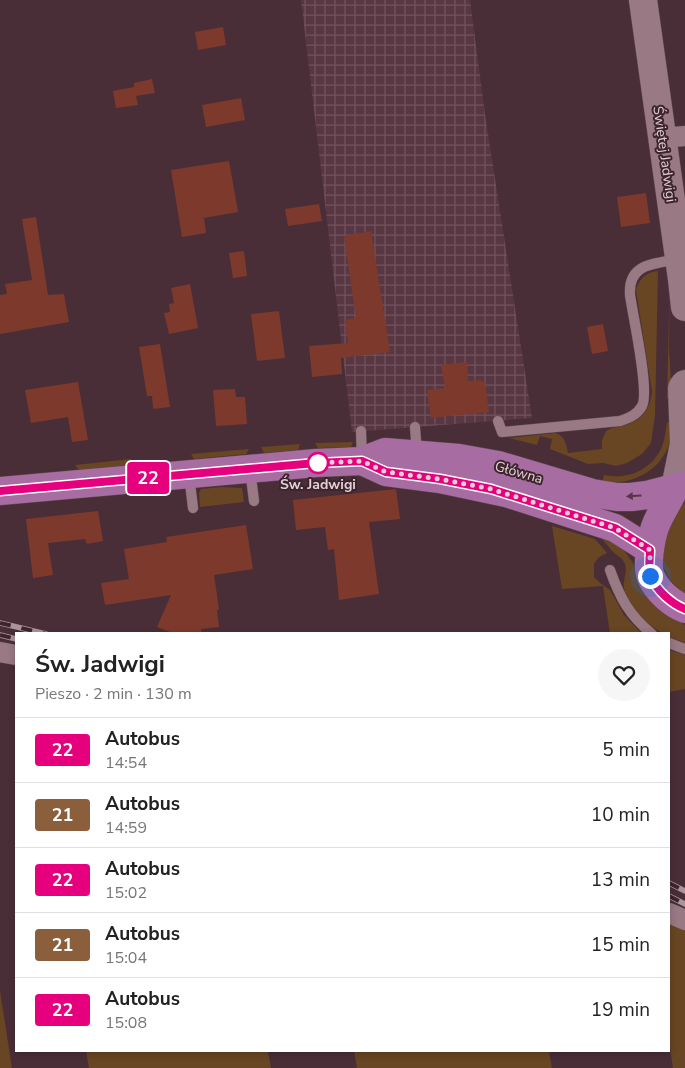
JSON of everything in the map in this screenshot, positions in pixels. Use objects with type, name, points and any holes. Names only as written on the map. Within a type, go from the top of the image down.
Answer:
[{"type":"main road","name":"Świętej Jadwigi","points":[[643,0],[674,137],[685,307]]},
{"type":"main road","points":[[685,384],[682,388],[684,444],[680,487],[655,526],[650,550],[650,576],[658,589],[685,609]]},
{"type":"main road","name":"Główna","points":[[0,491],[316,463],[362,461],[385,452],[409,470],[506,493],[615,528],[650,550]]},
{"type":"main road","name":"Główna","points":[[409,470],[459,458],[484,462],[604,496],[631,497],[680,487]]},
{"type":"street","points":[[0,652],[15,655]]},
{"type":"street","points":[[670,913],[685,920]]},
{"type":"lane","points":[[498,421],[502,432],[620,420],[635,415],[643,405],[645,389],[630,296],[630,282],[644,267],[682,267]]},
{"type":"lane","points":[[409,470],[415,427]]},
{"type":"lane","points":[[361,431],[362,461]]},
{"type":"lane","points":[[250,469],[254,501]]},
{"type":"lane","points":[[190,474],[193,508]]},
{"type":"lane","points":[[610,570],[623,601],[640,624],[650,632]]},
{"type":"lane","points":[[670,643],[685,649]]},
{"type":"shaded area","points":[[301,0],[470,0],[485,114],[532,418],[352,432]]},
{"type":"shaded area","points":[[658,271],[655,415],[651,443],[642,454],[627,463],[616,466],[603,463],[588,464],[550,449],[552,439],[540,436],[537,445],[509,438],[555,433],[563,438],[568,453],[602,449],[602,440],[606,431],[631,423],[644,413],[652,392],[636,290],[644,277]]},
{"type":"shaded area","points":[[670,278],[669,347],[672,399],[667,399]]},
{"type":"shaded area","points":[[673,419],[672,433],[667,449],[654,467],[645,474],[635,478],[613,483],[602,482],[604,475],[629,475],[651,463],[662,446],[667,423]]},
{"type":"shaded area","points":[[353,442],[351,447],[318,448],[315,443]]},
{"type":"shaded area","points":[[300,444],[298,450],[264,453],[261,447]]},
{"type":"shaded area","points":[[249,449],[246,454],[194,459],[191,454]]},
{"type":"shaded area","points":[[131,459],[129,465],[79,470],[75,465]]},
{"type":"shaded area","points":[[221,487],[242,488],[244,502],[200,507],[199,493],[201,489]]},
{"type":"shaded area","points":[[685,503],[685,595],[670,580],[662,565],[660,550],[677,509]]},
{"type":"shaded area","points":[[552,526],[595,539],[607,553],[599,557],[594,564],[594,577],[610,590],[624,615],[640,632],[610,632],[603,586],[562,589]]},
{"type":"shaded area","points":[[598,534],[621,546],[633,563],[641,583],[665,613],[685,625],[685,643],[670,637],[670,632],[661,632],[656,629],[636,610],[624,589],[626,569],[624,562]]},
{"type":"shaded area","points":[[670,650],[685,655],[685,689],[670,692]]},
{"type":"shaded area","points":[[670,919],[685,926],[685,1068],[673,1068],[670,1048]]},
{"type":"shaded area","points":[[0,991],[12,1068],[0,1068]]},
{"type":"shaded area","points":[[86,1052],[268,1052],[271,1068],[89,1068]]},
{"type":"shaded area","points":[[354,1052],[549,1052],[552,1068],[357,1068]]},
{"type":"building","points":[[223,27],[226,45],[198,50],[195,32]]},
{"type":"building","points":[[152,79],[155,93],[136,96],[138,105],[116,108],[113,91],[134,87],[134,83]]},
{"type":"building","points":[[241,98],[245,120],[206,127],[202,105]]},
{"type":"building","points":[[229,161],[238,212],[204,218],[206,233],[182,237],[171,170]]},
{"type":"building","points":[[646,193],[650,223],[621,227],[617,197]]},
{"type":"building","points":[[319,204],[322,221],[288,226],[285,209]]},
{"type":"building","points":[[36,217],[48,295],[64,294],[69,322],[0,334],[0,295],[7,294],[5,284],[32,280],[22,219]]},
{"type":"building","points":[[371,231],[390,352],[341,358],[342,374],[312,377],[309,346],[348,343],[345,320],[356,318],[344,236]]},
{"type":"building","points":[[244,251],[247,276],[233,278],[229,253]]},
{"type":"building","points":[[190,284],[198,328],[169,334],[164,313],[170,312],[169,304],[174,303],[171,288]]},
{"type":"building","points":[[279,311],[285,358],[257,361],[251,314]]},
{"type":"building","points":[[603,324],[608,351],[592,354],[587,327]]},
{"type":"building","points":[[160,344],[170,407],[153,409],[152,396],[147,396],[139,347]]},
{"type":"building","points":[[467,362],[468,381],[481,380],[485,383],[489,412],[431,418],[427,390],[445,388],[441,365]]},
{"type":"building","points":[[78,382],[88,440],[72,442],[68,417],[31,423],[25,390]]},
{"type":"building","points":[[235,389],[236,397],[245,397],[247,424],[216,426],[213,390]]},
{"type":"building","points":[[396,489],[400,519],[369,522],[379,594],[339,600],[334,549],[328,550],[325,527],[296,530],[293,500]]},
{"type":"building","points":[[98,511],[103,541],[87,544],[85,539],[48,543],[53,575],[33,578],[26,519]]},
{"type":"building","points":[[246,525],[253,569],[214,575],[219,609],[217,610],[219,627],[201,629],[202,632],[170,632],[157,627],[171,595],[105,605],[101,583],[129,579],[124,549],[167,542],[166,537]]},
{"type":"railway","points":[[0,623],[38,632]]},
{"type":"railway","points":[[0,635],[15,639]]},
{"type":"railway","points":[[670,884],[685,891]]},
{"type":"railway","points":[[670,896],[685,904]]},
{"type":"bus line","name":"22","points":[[0,491],[316,463],[362,461],[386,472],[440,479],[491,489],[615,528],[650,550],[650,576],[658,589],[681,608],[685,609]]},
{"type":"place","name":"Św. Jadwigi","points":[[318,463]]},
{"type":"route","points":[[318,463],[316,463],[362,461],[386,472],[440,479],[491,489],[615,528],[650,550],[650,576]]}]
